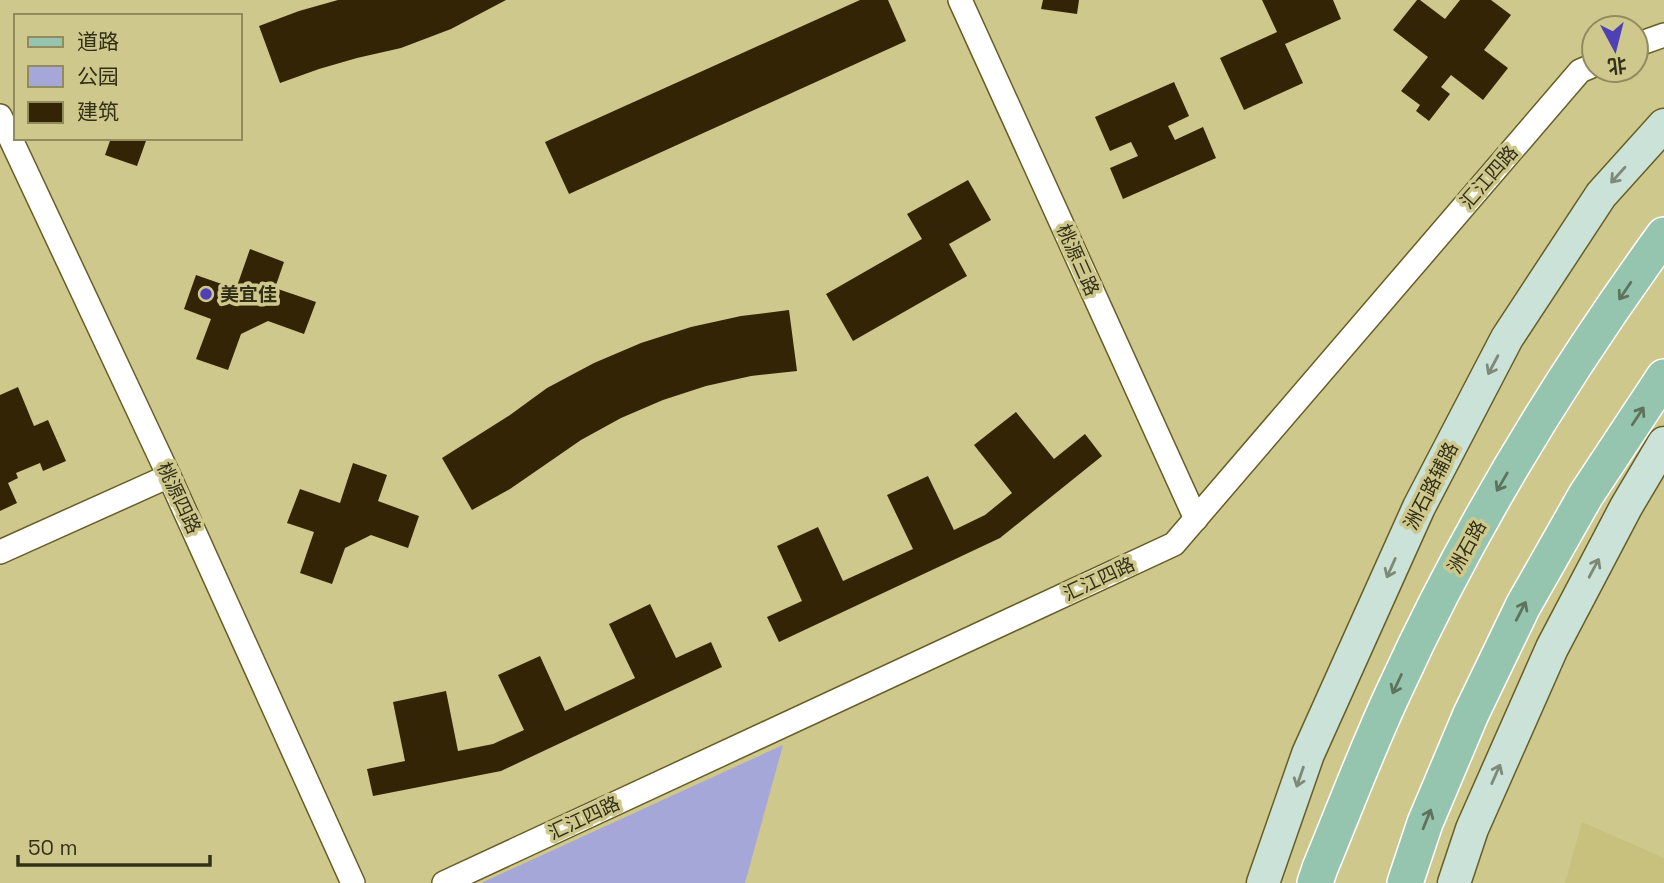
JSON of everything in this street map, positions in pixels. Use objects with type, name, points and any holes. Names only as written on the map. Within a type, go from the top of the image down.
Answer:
[{"type":"main road","name":"洲石路辅路","points":[[1263,883],[1314,741],[1419,508],[1507,338],[1601,195],[1664,125]]},
{"type":"main road","name":"洲石路","points":[[1315,883],[1395,688],[1446,584],[1504,478],[1571,370],[1664,235]]},
{"type":"main road","points":[[1405,883],[1425,823],[1471,714],[1523,606],[1586,495],[1664,377]]},
{"type":"main road","points":[[1454,883],[1472,829],[1552,648],[1626,507],[1664,443]]},
{"type":"street","name":"桃源三路","points":[[960,0],[1196,519]]},
{"type":"street","name":"汇江四路","points":[[444,883],[1174,544],[1580,71]]},
{"type":"street","name":"桃源四路","points":[[0,116],[169,477],[353,883]]},
{"type":"street","points":[[0,552],[169,477]]},
{"type":"shaded area","points":[[1582,822],[1664,858],[1664,883],[1565,883]]},
{"type":"green space","points":[[783,745],[745,883],[481,883]]},
{"type":"building","points":[[338,0],[506,0],[451,29],[401,48],[357,58],[280,83],[259,26]]},
{"type":"building","points":[[860,0],[888,0],[906,41],[569,194],[545,142]]},
{"type":"building","points":[[1043,0],[1079,0],[1077,14],[1041,9]]},
{"type":"building","points":[[1262,0],[1333,0],[1341,19],[1285,44],[1303,83],[1244,110],[1220,58],[1277,32]]},
{"type":"building","points":[[1417,0],[1445,19],[1460,0],[1491,0],[1511,15],[1484,50],[1508,68],[1483,100],[1451,75],[1441,87],[1450,94],[1429,121],[1416,111],[1420,105],[1401,91],[1428,57],[1393,30]]},
{"type":"building","points":[[1174,82],[1189,116],[1168,126],[1175,140],[1203,127],[1216,158],[1123,199],[1110,168],[1138,156],[1131,142],[1110,151],[1095,117]]},
{"type":"building","points":[[110,140],[146,140],[137,166],[105,155]]},
{"type":"building","points":[[968,180],[991,220],[949,244],[967,276],[853,341],[826,294],[922,239],[907,214]]},
{"type":"building","points":[[250,249],[284,262],[275,288],[316,302],[304,334],[268,321],[241,334],[228,370],[196,359],[211,319],[184,309],[196,275],[236,289]]},
{"type":"building","points":[[789,310],[797,371],[751,376],[706,386],[663,400],[621,418],[581,440],[510,489],[472,510],[442,458],[547,388],[594,363],[641,343],[691,327],[741,316]]},
{"type":"building","points":[[18,387],[34,426],[48,420],[66,461],[43,471],[40,463],[16,473],[18,478],[8,483],[17,503],[0,511],[0,395]]},
{"type":"building","points":[[1016,412],[1054,459],[1085,434],[1102,456],[1000,538],[779,642],[767,617],[802,601],[777,546],[818,527],[843,581],[913,549],[887,495],[928,476],[954,530],[985,515],[1012,493],[974,445]]},
{"type":"building","points":[[353,463],[387,475],[378,501],[419,516],[408,548],[371,535],[345,548],[332,584],[300,573],[314,532],[287,523],[300,489],[340,503]]},
{"type":"building","points":[[650,604],[676,658],[711,642],[722,667],[501,771],[373,796],[367,769],[405,761],[393,702],[446,691],[458,751],[493,744],[524,730],[498,675],[540,656],[565,711],[635,678],[609,624]]},
{"type":"place","name":"美宜佳","points":[[206,294]]}]
